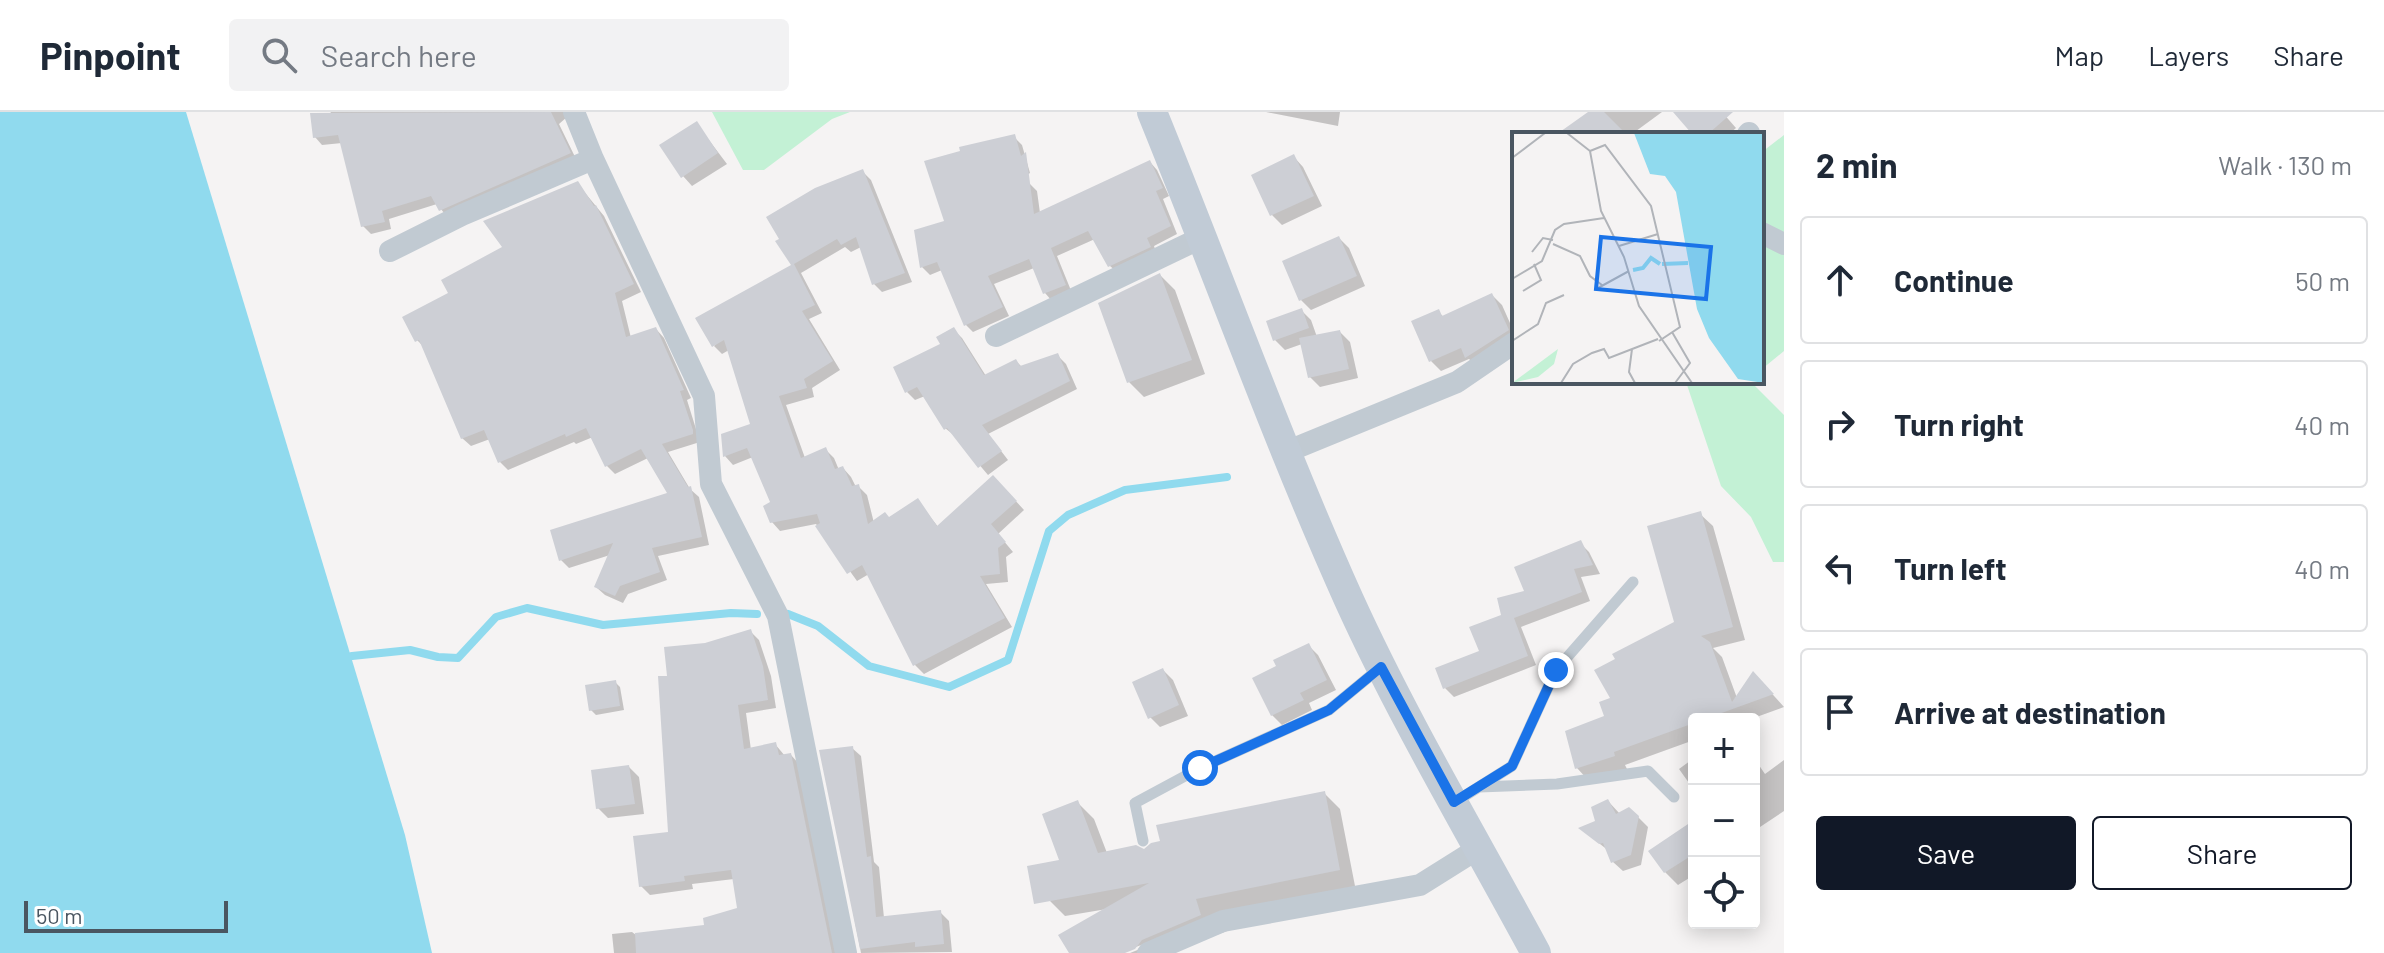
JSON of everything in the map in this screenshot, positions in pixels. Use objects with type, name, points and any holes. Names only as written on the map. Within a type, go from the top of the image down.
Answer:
[{"type":"main road","points":[[1152,112],[1286,452],[1349,599],[1381,667],[1466,794],[1479,848],[1536,953]]},
{"type":"street","points":[[574,112],[704,396],[711,484],[778,616],[846,953]]},
{"type":"street","points":[[390,251],[462,215],[593,159]]},
{"type":"street","points":[[1764,234],[1784,244]]},
{"type":"street","points":[[996,336],[1203,237]]},
{"type":"street","points":[[1286,452],[1457,382],[1512,344]]},
{"type":"street","points":[[1148,953],[1223,921],[1420,885],[1479,848]]},
{"type":"lane","points":[[1466,794],[1512,766],[1556,670],[1633,582]]},
{"type":"lane","points":[[1143,841],[1135,803],[1200,768],[1329,710],[1381,667]]},
{"type":"lane","points":[[1466,794],[1648,771],[1674,797]]},
{"type":"green space","points":[[712,112],[850,112],[832,119],[764,170],[743,170]]},
{"type":"green space","points":[[1784,135],[1784,351],[1764,367],[1764,150]]},
{"type":"green space","points":[[1687,384],[1753,384],[1784,415],[1784,562],[1773,562],[1751,517],[1721,486]]},
{"type":"water","points":[[0,112],[186,112],[405,835],[432,953],[0,953]]},
{"type":"building","points":[[551,112],[571,153],[439,211],[431,196],[382,211],[385,222],[361,227],[338,135],[313,138],[310,113]]},
{"type":"building","points":[[1588,112],[1604,112],[1624,132],[1560,132]]},
{"type":"building","points":[[1673,112],[1733,112],[1710,132],[1690,132]]},
{"type":"building","points":[[697,121],[718,153],[681,178],[659,145]]},
{"type":"building","points":[[1015,134],[1021,156],[1026,152],[1034,214],[1150,160],[1163,188],[1156,191],[1171,226],[1147,238],[1151,247],[1108,267],[1088,231],[1051,248],[1066,285],[1043,294],[1029,259],[988,276],[1003,307],[964,326],[937,262],[920,268],[914,230],[944,221],[924,161],[960,151],[959,147]]},
{"type":"building","points":[[1294,154],[1314,196],[1270,216],[1251,175]]},
{"type":"building","points":[[863,169],[905,273],[872,285],[856,237],[841,245],[837,239],[794,264],[815,305],[802,311],[833,361],[804,379],[807,388],[779,396],[801,458],[826,447],[835,469],[843,466],[852,486],[859,484],[868,524],[885,512],[889,517],[918,498],[937,526],[993,475],[1017,501],[991,524],[1006,542],[998,548],[1000,574],[980,576],[1005,618],[913,666],[862,565],[847,574],[815,526],[820,523],[817,514],[770,523],[763,506],[770,502],[747,448],[723,457],[721,434],[750,424],[724,340],[712,347],[695,318],[791,265],[775,241],[779,239],[766,217],[815,188]]},
{"type":"building","points":[[578,181],[596,205],[634,284],[615,293],[626,337],[656,327],[684,390],[680,391],[693,430],[693,434],[662,444],[688,487],[691,486],[702,537],[652,548],[660,572],[620,586],[615,596],[594,587],[613,543],[559,561],[550,530],[667,493],[641,449],[605,467],[586,428],[498,463],[484,430],[461,439],[419,340],[415,342],[402,317],[448,293],[441,280],[502,247],[483,221]]},
{"type":"building","points":[[1339,236],[1357,276],[1299,301],[1282,261]]},
{"type":"building","points":[[1160,273],[1192,360],[1127,383],[1098,303]]},
{"type":"building","points":[[1492,293],[1509,330],[1465,358],[1461,348],[1429,362],[1411,321],[1439,309],[1442,316]]},
{"type":"building","points":[[1302,308],[1309,328],[1273,341],[1266,321]]},
{"type":"building","points":[[954,327],[984,375],[1016,359],[1020,366],[1058,353],[1070,381],[982,425],[1002,451],[978,468],[947,428],[944,430],[917,387],[905,393],[893,367],[940,344],[936,337]]},
{"type":"building","points":[[1340,330],[1349,369],[1308,378],[1299,338]]},
{"type":"building","points":[[1701,511],[1733,627],[1701,636],[1710,642],[1732,702],[1753,671],[1774,694],[1722,713],[1688,713],[1688,725],[1575,769],[1565,731],[1604,716],[1599,702],[1610,698],[1594,670],[1615,659],[1612,654],[1674,622],[1647,526]]},
{"type":"building","points":[[1581,540],[1593,565],[1574,569],[1582,592],[1514,618],[1528,656],[1443,689],[1435,668],[1479,651],[1469,627],[1501,615],[1497,598],[1524,591],[1514,567]]},
{"type":"building","points":[[751,629],[763,666],[768,700],[738,705],[744,749],[776,742],[779,755],[791,753],[832,953],[636,953],[635,933],[704,925],[703,918],[737,908],[731,870],[684,876],[685,881],[639,887],[633,836],[668,832],[658,676],[667,676],[664,647],[705,643]]},
{"type":"building","points":[[1309,643],[1327,680],[1300,693],[1304,700],[1271,716],[1252,678],[1276,666],[1273,660]]},
{"type":"building","points":[[1163,668],[1179,705],[1148,719],[1132,682]]},
{"type":"building","points":[[616,680],[620,706],[589,711],[585,685]]},
{"type":"building","points":[[853,746],[867,857],[871,856],[876,917],[941,910],[944,944],[915,947],[915,942],[860,949],[819,750]]},
{"type":"building","points":[[629,765],[635,804],[596,809],[591,770]]},
{"type":"building","points":[[1325,791],[1340,870],[1196,899],[1201,915],[1142,940],[1135,949],[1125,953],[1069,953],[1058,935],[1149,883],[1034,904],[1027,866],[1059,860],[1042,814],[1078,800],[1098,853],[1136,845],[1144,849],[1160,841],[1156,825]]},
{"type":"building","points":[[1608,799],[1616,814],[1629,807],[1639,816],[1631,855],[1611,863],[1603,843],[1599,844],[1578,828],[1595,821],[1591,807]]},
{"type":"building","points":[[1688,824],[1688,858],[1664,873],[1648,851]]},
{"type":"waterway","points":[[788,614],[818,626],[869,666],[949,687],[1008,660],[1049,531],[1068,515],[1125,490],[1227,477]]},
{"type":"waterway","points":[[352,656],[410,650],[458,658],[496,617],[527,608],[603,625],[731,613],[757,614]]},
{"type":"route","points":[[1200,768],[1329,710],[1381,667],[1454,802],[1512,766],[1556,670]]}]
